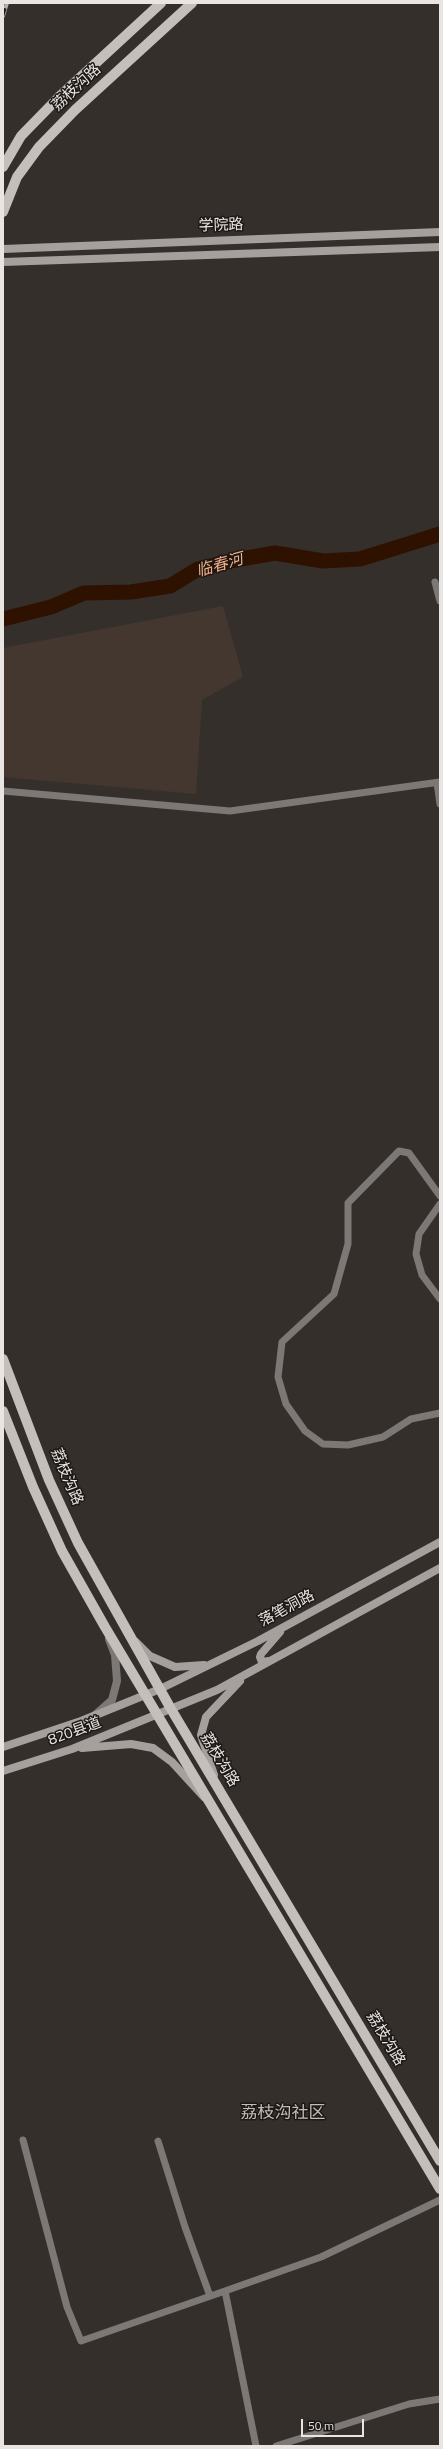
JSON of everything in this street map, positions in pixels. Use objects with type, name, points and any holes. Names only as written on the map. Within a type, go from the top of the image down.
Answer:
[{"type":"main road","name":"荔枝沟路","points":[[3,167],[26,130],[59,97],[161,3]]},
{"type":"main road","name":"荔枝沟路","points":[[3,212],[17,177],[38,147],[75,110],[192,3]]},
{"type":"main road","name":"学院路","points":[[3,249],[440,232]]},
{"type":"main road","name":"学院路","points":[[3,262],[440,247]]},
{"type":"main road","name":"荔枝沟路","points":[[3,1359],[49,1480],[78,1543],[160,1689],[440,2161]]},
{"type":"main road","name":"荔枝沟路","points":[[3,1411],[33,1487],[59,1544],[105,1627],[440,2189]]},
{"type":"main road","name":"落笔洞路","points":[[145,1696],[292,1623],[440,1542]]},
{"type":"main road","points":[[157,1716],[217,1690],[440,1568]]},
{"type":"main road","points":[[270,1660],[262,1662],[260,1658],[261,1654],[277,1635],[292,1623]]},
{"type":"main road","points":[[130,1636],[150,1656],[176,1667],[199,1666],[224,1658]]},
{"type":"main road","points":[[220,1790],[201,1736],[206,1717],[248,1673]]},
{"type":"main road","name":"820县道","points":[[3,1747],[94,1716],[145,1696]]},
{"type":"main road","name":"820县道","points":[[3,1771],[72,1749],[157,1716]]},
{"type":"main road","points":[[72,1749],[131,1744],[153,1748],[172,1762],[207,1799]]},
{"type":"street","points":[[435,582],[440,601]]},
{"type":"street","points":[[3,791],[230,811],[438,782],[440,804]]},
{"type":"street","points":[[440,1196],[409,1153],[399,1151],[348,1203],[348,1244],[334,1294],[282,1342],[278,1377],[286,1404],[305,1431],[323,1444],[348,1445],[383,1437],[411,1419],[440,1413]]},
{"type":"street","points":[[440,1204],[419,1234],[416,1254],[422,1275],[440,1299]]},
{"type":"street","points":[[94,1716],[112,1700],[117,1681],[115,1656],[105,1627]]},
{"type":"street","points":[[23,2140],[67,2307],[81,2341],[321,2257],[440,2200]]},
{"type":"street","points":[[158,2141],[185,2227],[210,2296]]},
{"type":"street","points":[[225,2291],[256,2446]]},
{"type":"street","points":[[276,2446],[408,2404],[440,2399]]},
{"type":"shaded area","points":[[223,606],[243,677],[202,700],[196,794],[3,777],[3,648]]},
{"type":"waterway","name":"临春河","points":[[3,619],[51,607],[84,593],[131,592],[170,586],[198,569],[235,560],[275,553],[323,561],[360,559],[440,534]]},
{"type":"railway","points":[[3,16],[7,3]]},
{"type":"district","name":"荔枝沟社区","points":[[283,2114]]}]
